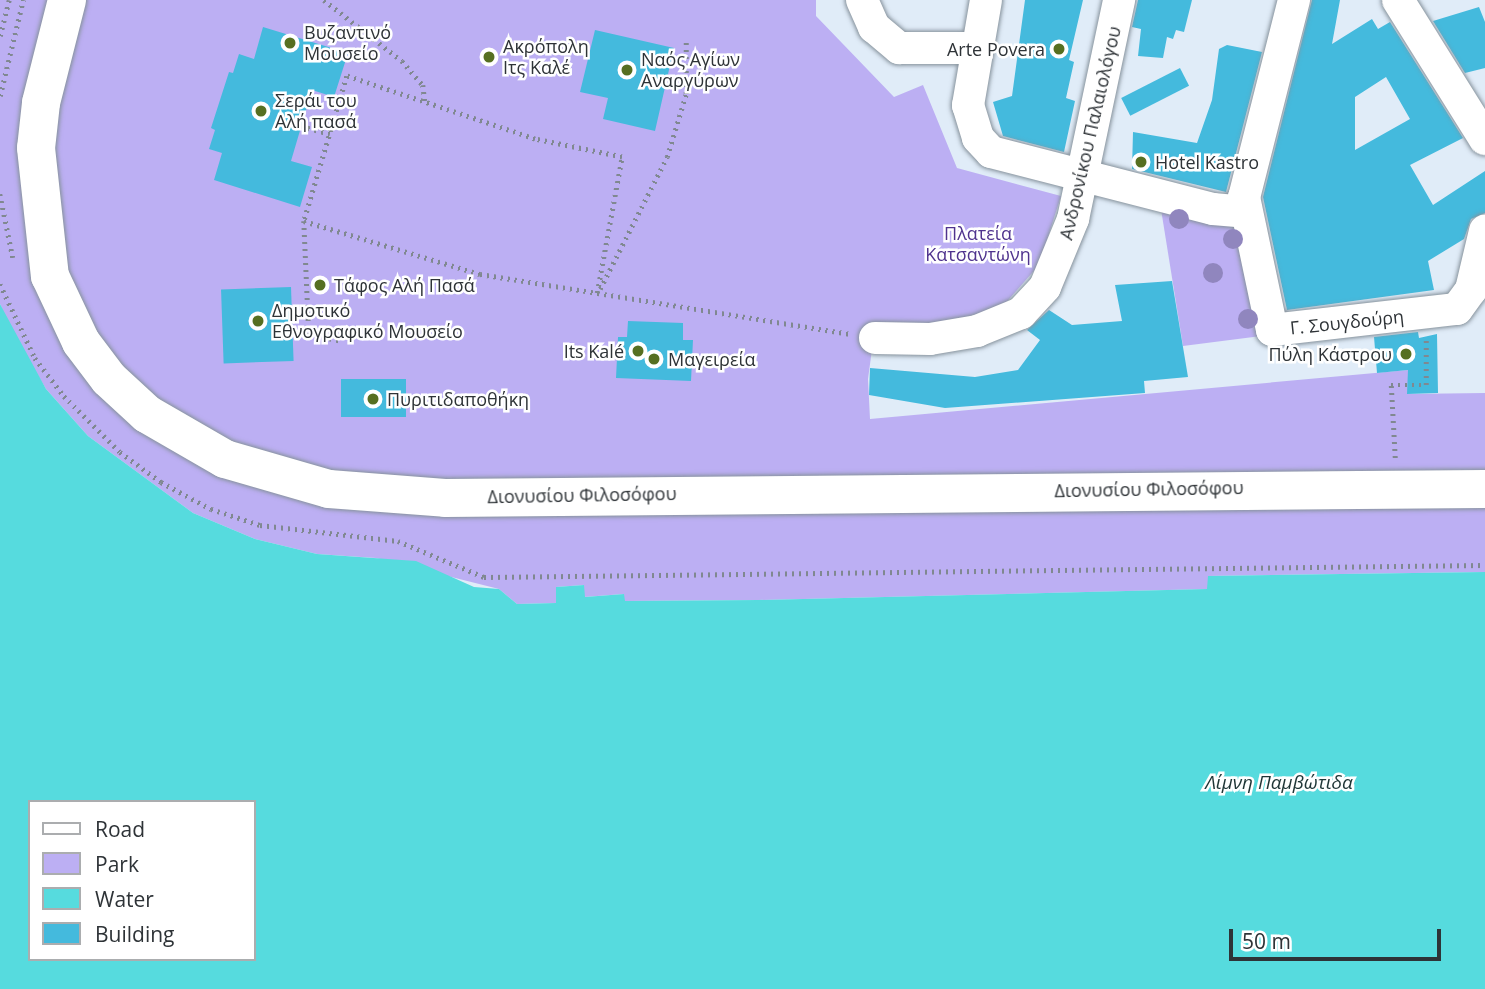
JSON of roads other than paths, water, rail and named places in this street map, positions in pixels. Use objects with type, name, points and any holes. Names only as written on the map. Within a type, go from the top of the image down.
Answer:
[{"type":"street","name":"Διονυσίου Φιλοσόφου","points":[[67,0],[41,103],[36,148],[50,276],[81,342],[109,379],[147,414],[225,459],[329,489],[445,498],[1396,487],[1485,489]]},
{"type":"street","points":[[862,0],[874,27],[899,48],[976,48]]},
{"type":"street","points":[[986,0],[968,105],[978,138],[1002,157],[1082,178],[1247,212],[1248,170],[1294,0]]},
{"type":"street","name":"Ανδρονίκου Παλαιολόγου","points":[[875,338],[961,335],[1021,313],[1059,261],[1082,178],[1119,0]]},
{"type":"street","points":[[1398,0],[1485,139]]},
{"type":"street","name":"Γ. Σουγδούρη","points":[[1247,212],[1272,330],[1457,309],[1471,290],[1485,231]]},
{"type":"water","name":"Λίμνη Παμβώτιδα","points":[[0,304],[46,389],[88,436],[193,513],[255,539],[317,554],[416,561],[474,587],[499,589],[517,604],[556,603],[556,587],[584,585],[585,597],[624,594],[625,601],[758,600],[1207,589],[1208,576],[1485,572],[1485,989],[0,989]]},
{"type":"place","name":"Βυζαντινό Μουσείο","points":[[290,43]]},
{"type":"place","name":"Arte Povera","points":[[1059,49]]},
{"type":"place","name":"Ακρόπολη Ιτς Καλέ","points":[[489,57]]},
{"type":"place","name":"Ναός Αγίων Αναργύρων","points":[[627,70]]},
{"type":"place","name":"Σεράι του Αλή πασά","points":[[261,111]]},
{"type":"place","name":"Hotel Kastro","points":[[1141,162]]},
{"type":"place","name":"Τάφος Αλή Πασά","points":[[320,285]]},
{"type":"place","name":"Δημοτικό Εθνογραφικό Μουσείο","points":[[258,321]]},
{"type":"place","name":"Its Kalé","points":[[638,351]]},
{"type":"place","name":"Πύλη Κάστρου","points":[[1406,354]]},
{"type":"place","name":"Μαγειρεία","points":[[654,359]]},
{"type":"place","name":"Πυριτιδαποθήκη","points":[[373,399]]},
{"type":"park label","name":"Πλατεία Κατσαντώνη","points":[[978,244]]}]
